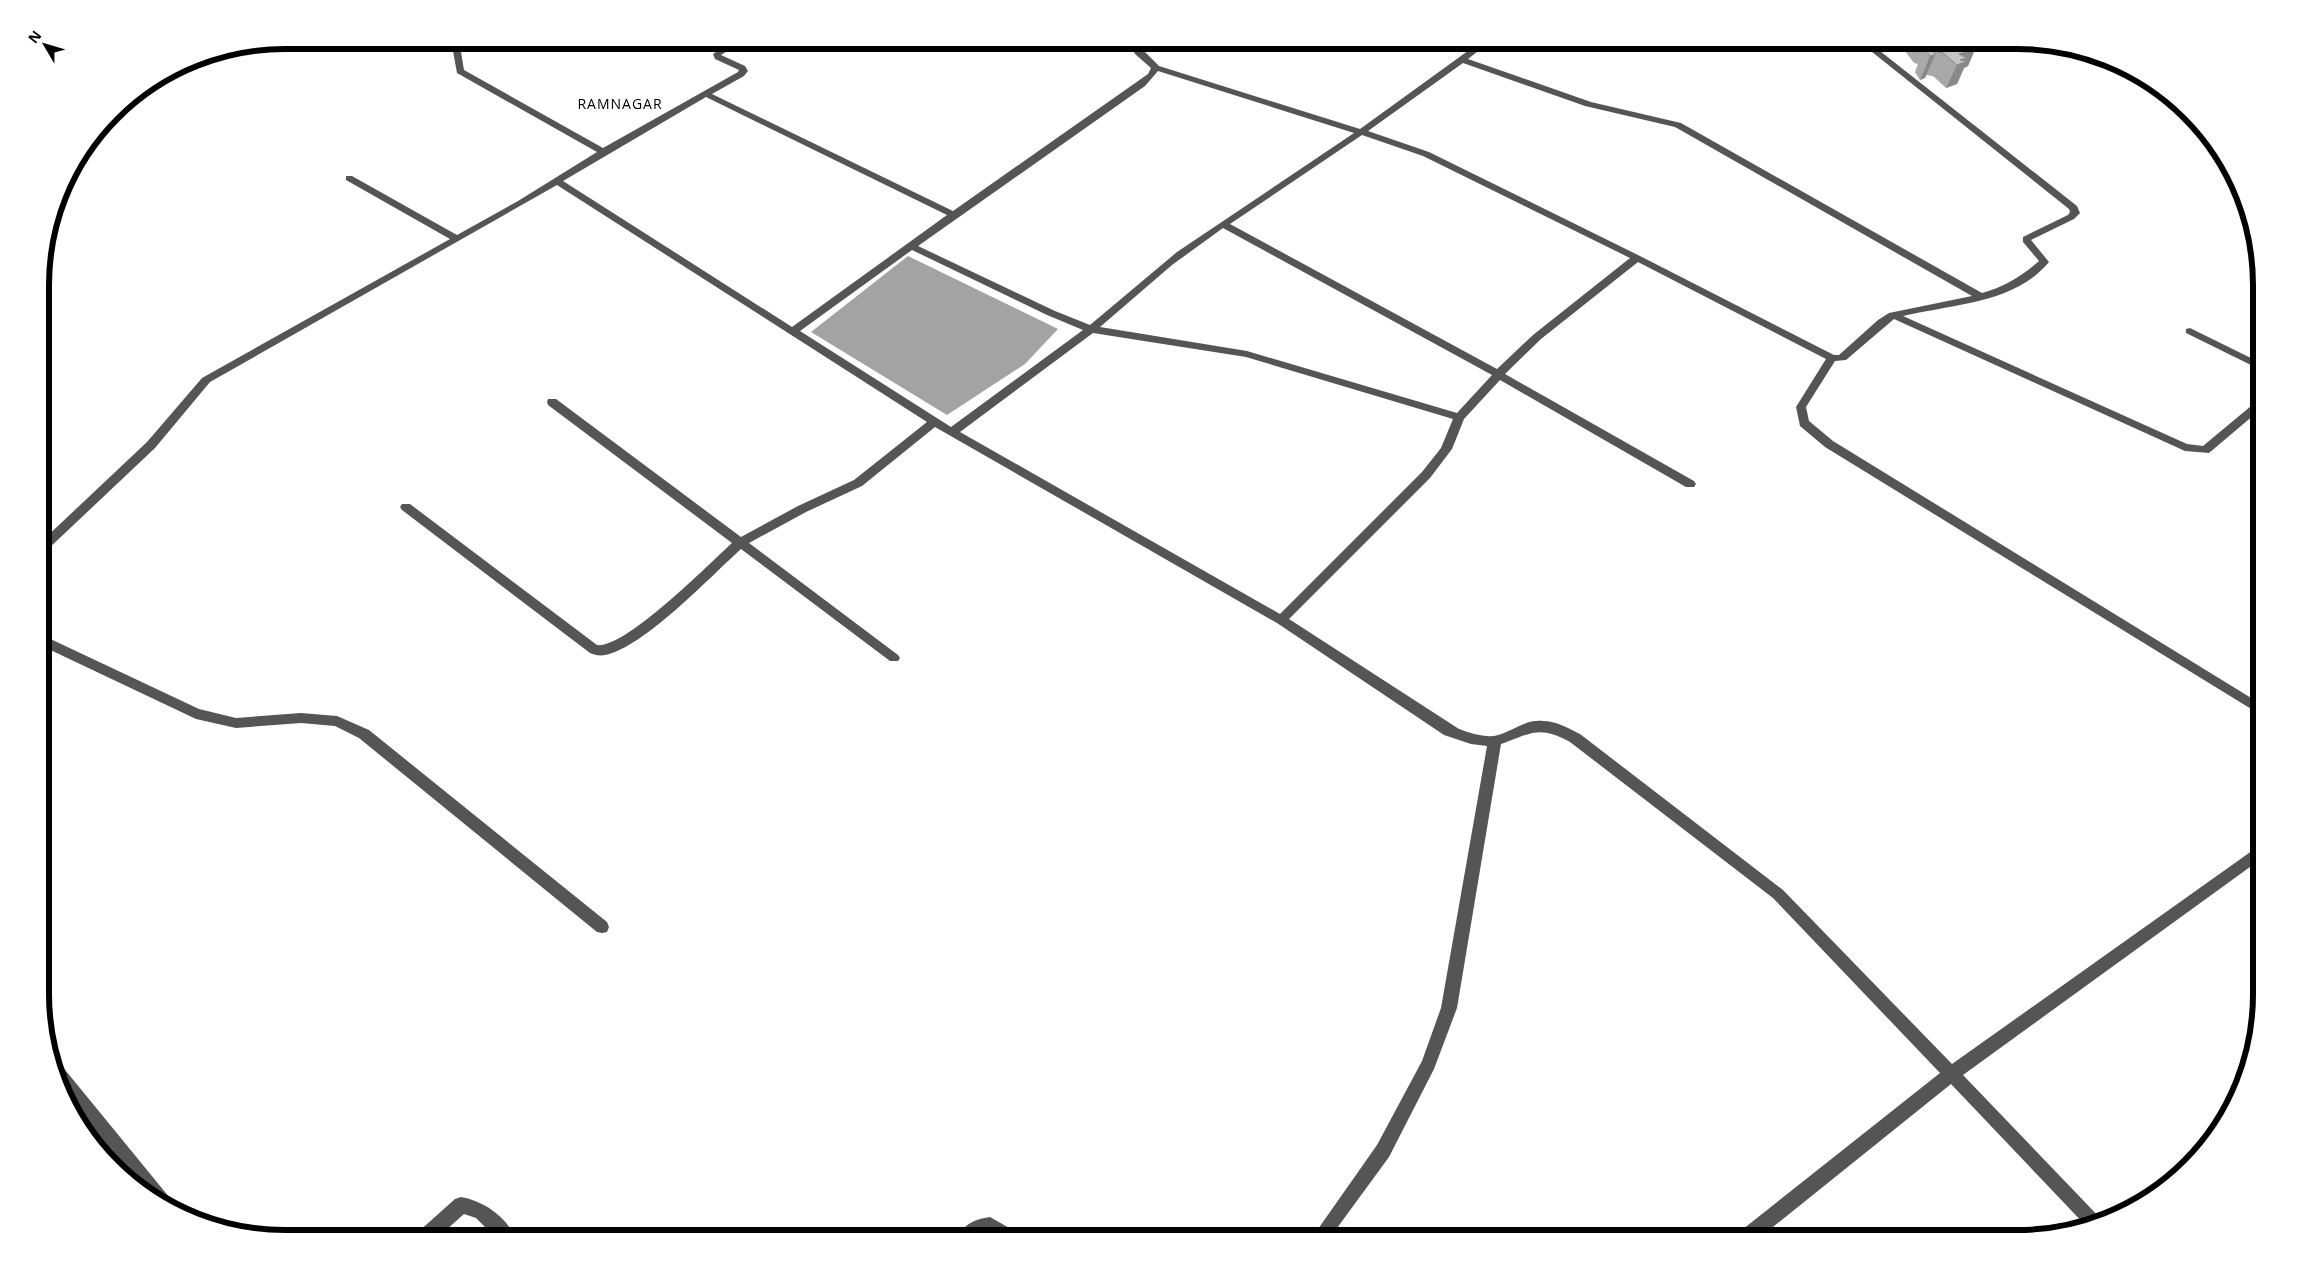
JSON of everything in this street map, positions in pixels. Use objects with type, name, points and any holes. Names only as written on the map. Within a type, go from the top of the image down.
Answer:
[{"type":"street","points":[[456,49],[460,71],[602,152]]},
{"type":"street","points":[[49,541],[151,444],[206,380],[557,181],[602,152],[744,71],[742,68],[718,57],[717,54],[725,49]]},
{"type":"street","points":[[1137,49],[1156,68],[1362,132],[1426,154],[1638,258],[1832,358],[1842,358],[1882,322],[1894,315],[1982,297],[2006,290],[2044,262],[2043,256],[2028,244],[2026,240],[2071,217],[2075,213],[2074,208],[1914,79],[1873,49]]},
{"type":"street","points":[[951,432],[1091,329],[1178,255],[1290,178],[1362,132],[1477,49]]},
{"type":"street","points":[[1463,60],[1588,104],[1678,125],[1982,297]]},
{"type":"street","points":[[792,332],[954,215],[1142,84],[1151,76],[1156,68]]},
{"type":"street","points":[[706,94],[954,215]]},
{"type":"street","points":[[349,178],[456,239]]},
{"type":"street","points":[[557,181],[934,422],[1281,620],[1449,731],[1468,739],[1495,741],[1528,726],[1545,724],[1575,738],[1778,894],[2091,1219]]},
{"type":"street","points":[[1223,224],[1498,374],[1690,484]]},
{"type":"street","points":[[911,246],[1051,313],[1091,329],[1246,354],[1459,417]]},
{"type":"street","points":[[1281,620],[1426,475],[1446,449],[1459,417],[1498,374],[1537,337],[1638,258]]},
{"type":"street","points":[[1894,315],[2185,447],[2205,450],[2253,411]]},
{"type":"street","points":[[2190,331],[2253,362]]},
{"type":"street","points":[[1832,358],[1801,407],[1804,423],[1829,444],[2253,704]]},
{"type":"street","points":[[552,402],[894,658]]},
{"type":"street","points":[[406,507],[594,650],[603,651],[619,645],[644,629],[740,543],[802,509],[858,483],[934,422]]},
{"type":"street","points":[[49,643],[196,714],[236,723],[301,718],[337,721],[364,734],[602,927]]},
{"type":"street","points":[[1326,1230],[1384,1151],[1429,1064],[1449,1008],[1495,741]]},
{"type":"street","points":[[1755,1230],[1951,1074],[2253,858]]},
{"type":"street","points":[[67,1084],[149,1186]]},
{"type":"street","points":[[433,1230],[461,1205],[474,1206],[486,1215],[500,1230]]},
{"type":"street","points":[[975,1230],[990,1225],[1001,1230]]},
{"type":"shaded area","points":[[908,256],[1058,329],[1025,364],[947,415],[811,332]]},
{"type":"building","points":[[1925,49],[1964,49],[1966,52],[1959,54],[1967,58],[1960,60],[1967,61],[1957,65],[1943,53],[1933,51],[1935,55],[1930,56]]},
{"type":"district","name":"RAMNAGAR","points":[[620,103]]}]
